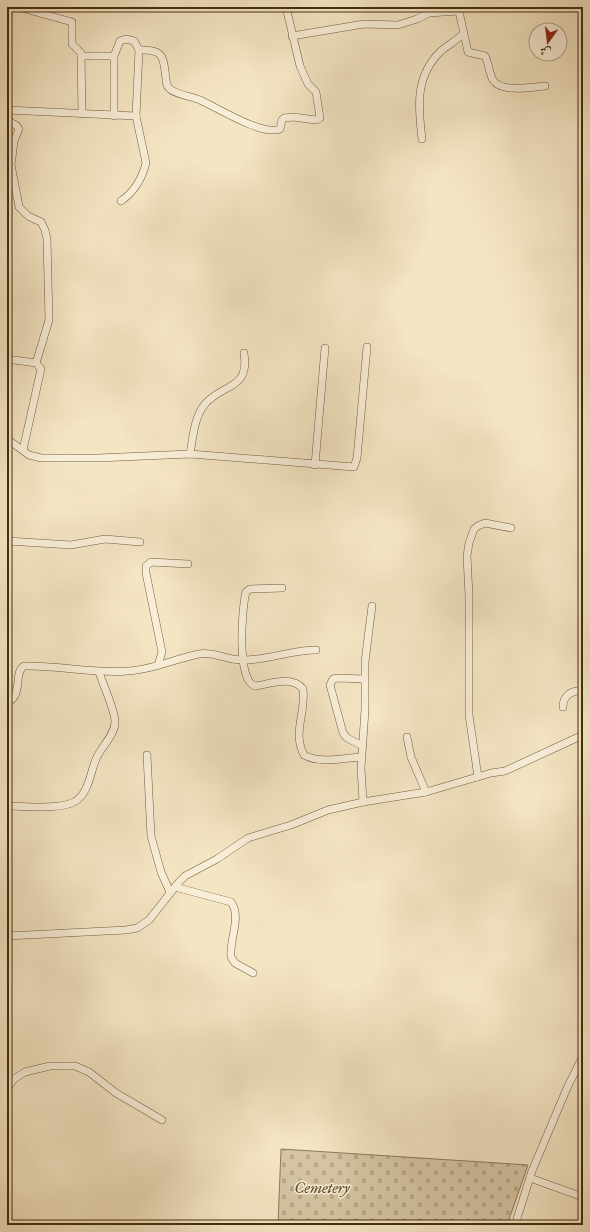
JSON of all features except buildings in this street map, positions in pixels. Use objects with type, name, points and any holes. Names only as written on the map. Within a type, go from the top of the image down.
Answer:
[{"type":"street","points":[[18,7],[72,22],[72,44],[78,49],[81,56],[82,114]]},
{"type":"street","points":[[139,50],[156,51],[161,53],[168,88],[199,100],[255,126],[274,130],[280,129],[284,118],[293,117],[316,120],[320,118],[316,92],[308,84],[300,66],[286,7]]},
{"type":"street","points":[[292,36],[364,24],[398,25],[417,19],[428,13],[458,9],[468,52],[484,56],[492,80],[496,84],[514,88],[545,86]]},
{"type":"street","points":[[422,139],[420,99],[423,76],[442,50],[454,43],[463,34]]},
{"type":"street","points":[[114,116],[114,56],[120,41],[126,39],[134,41],[139,50],[136,116],[146,163],[144,170],[131,194],[121,201]]},
{"type":"street","points":[[81,56],[114,56]]},
{"type":"street","points":[[7,110],[136,116]]},
{"type":"street","points":[[7,121],[16,125],[19,129],[14,141],[11,165],[19,207],[28,216],[41,222],[47,239],[49,320],[36,363]]},
{"type":"street","points":[[7,439],[34,457],[41,458],[106,458],[190,454],[350,468],[354,467],[356,465],[368,347]]},
{"type":"street","points":[[315,465],[325,348]]},
{"type":"street","points":[[190,454],[197,421],[205,405],[217,394],[239,382],[242,378],[246,361],[244,353]]},
{"type":"street","points":[[7,359],[36,363],[41,369],[23,450]]},
{"type":"street","points":[[478,776],[470,714],[469,596],[467,556],[469,543],[474,529],[478,526],[485,523],[511,528]]},
{"type":"street","points":[[7,541],[71,545],[105,539],[140,542]]},
{"type":"street","points":[[158,665],[162,652],[146,573],[146,566],[151,562],[188,564]]},
{"type":"street","points":[[282,588],[250,589],[246,592],[241,630],[243,660],[249,680],[252,685],[286,682],[298,685],[303,689],[303,714],[297,736],[299,745],[304,755],[325,760],[361,757]]},
{"type":"street","points":[[363,802],[361,744],[365,710],[364,678],[372,606]]},
{"type":"street","points":[[7,703],[14,699],[20,671],[24,666],[99,672],[139,671],[206,653],[243,660],[302,650],[316,650]]},
{"type":"street","points":[[7,806],[48,806],[65,804],[74,802],[82,794],[96,759],[112,732],[115,722],[99,672]]},
{"type":"street","points":[[361,744],[347,738],[343,733],[330,685],[333,679],[337,678],[364,678]]},
{"type":"street","points":[[563,707],[565,698],[570,694],[583,691]]},
{"type":"street","points":[[7,936],[126,930],[137,928],[155,914],[185,876],[212,863],[248,838],[291,825],[318,813],[363,802],[426,792],[478,776],[514,768],[583,735]]},
{"type":"street","points":[[407,737],[410,757],[426,792]]},
{"type":"street","points":[[147,755],[151,836],[161,872],[173,890],[230,902],[234,907],[235,916],[231,957],[235,963],[252,973]]},
{"type":"street","points":[[515,1225],[530,1178],[567,1088],[583,1056]]},
{"type":"street","points":[[7,1088],[14,1079],[25,1072],[50,1066],[75,1066],[89,1072],[111,1089],[162,1120]]},
{"type":"street","points":[[530,1178],[583,1197]]},
{"type":"green space","name":"Cemetery","points":[[281,1149],[528,1165],[507,1225],[278,1225]]}]
